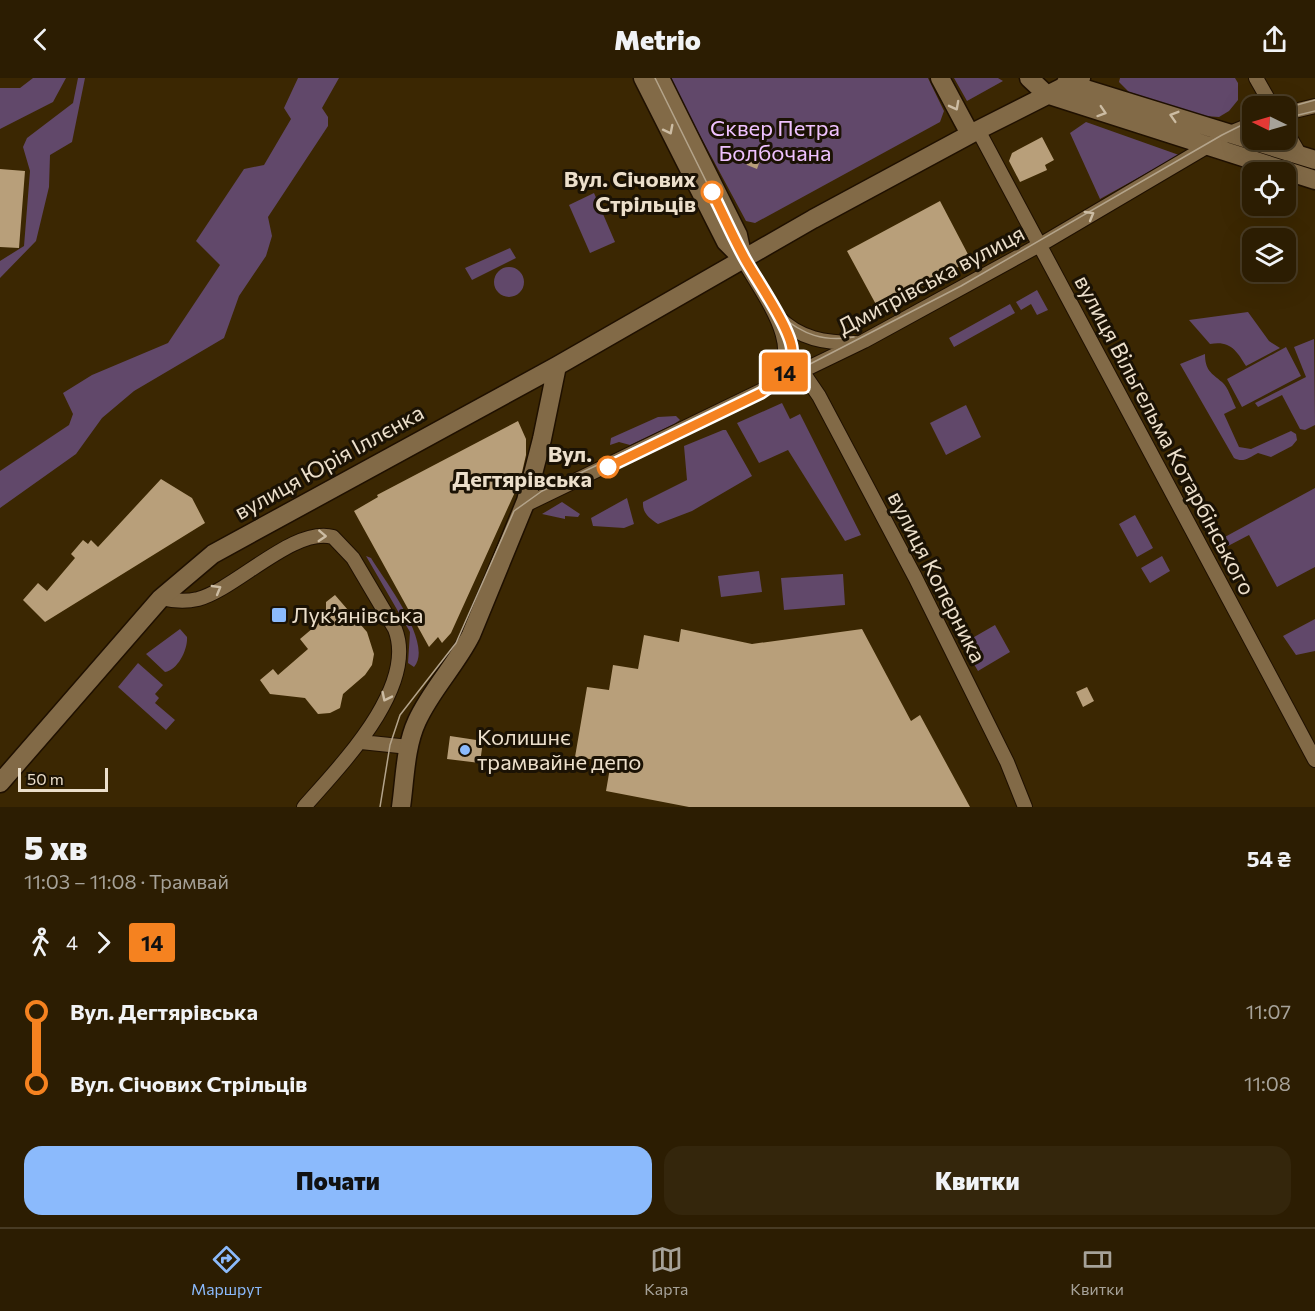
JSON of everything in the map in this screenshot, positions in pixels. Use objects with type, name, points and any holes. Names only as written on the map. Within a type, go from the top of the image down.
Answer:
[{"type":"main road","points":[[643,78],[726,242],[743,260]]},
{"type":"main road","points":[[660,78],[738,235],[743,260]]},
{"type":"main road","points":[[940,78],[974,132]]},
{"type":"main road","points":[[1029,78],[1075,81],[1307,158]]},
{"type":"main road","points":[[1029,78],[1046,94],[1315,180]]},
{"type":"main road","name":"вулиця Юрія Іллєнка","points":[[0,783],[161,598],[213,554],[557,366],[974,132],[1075,81]]},
{"type":"main road","points":[[401,807],[409,747],[418,719],[460,656],[471,635],[525,505],[557,366]]},
{"type":"street","points":[[1256,78],[1266,96]]},
{"type":"street","points":[[1296,110],[1315,105]]},
{"type":"street","name":"Дмитрівська вулиця","points":[[525,505],[864,341],[1040,245],[1207,146],[1242,128]]},
{"type":"street","name":"вулиця Вільгельма Котарбінського","points":[[974,132],[1040,245],[1315,760]]},
{"type":"street","points":[[1296,144],[1307,158]]},
{"type":"street","points":[[743,260],[786,342],[787,356],[775,379],[761,390]]},
{"type":"street","points":[[766,302],[784,323],[808,337],[831,343],[864,341]]},
{"type":"street","name":"вулиця Коперника","points":[[802,371],[819,396],[915,577],[1007,762],[1024,807]]},
{"type":"street","points":[[161,598],[175,601],[200,598],[310,536],[333,537],[353,558],[400,640],[399,666],[362,742],[344,758],[304,807]]},
{"type":"street","points":[[362,742],[409,747]]},
{"type":"green space","points":[[33,78],[66,78],[53,102],[0,129],[0,88],[20,88]]},
{"type":"green space","points":[[78,78],[85,78],[72,142],[50,155],[49,187],[36,241],[0,278],[0,261],[24,246],[30,171],[23,147],[27,138],[73,103]]},
{"type":"green space","points":[[298,78],[339,78],[322,108],[328,117],[328,126],[268,217],[272,236],[266,256],[239,296],[224,338],[134,391],[102,418],[76,454],[0,508],[0,471],[69,425],[73,414],[63,393],[92,375],[168,343],[220,265],[196,241],[244,169],[264,165],[291,119],[284,108]]},
{"type":"green space","name":"Сквер Петра Болбочана","points":[[669,78],[928,78],[944,111],[940,122],[755,223],[746,221]]},
{"type":"green space","points":[[954,78],[998,78],[1003,81],[967,101]]},
{"type":"green space","points":[[1120,78],[1235,78],[1238,83],[1238,100],[1229,111],[1219,117],[1204,116],[1129,92],[1119,82]]},
{"type":"green space","points":[[1086,122],[1179,155],[1100,199],[1070,133]]},
{"type":"green space","points":[[594,193],[615,242],[590,253],[569,205]]},
{"type":"green space","points":[[510,248],[516,258],[472,280],[465,268]]},
{"type":"green space","points":[[509,267],[520,271],[524,282],[520,293],[509,297],[498,293],[494,282],[498,271]]},
{"type":"green space","points":[[1037,290],[1048,310],[1037,315],[1031,304],[1021,310],[1016,302]]},
{"type":"green space","points":[[1010,304],[1015,313],[954,347],[949,338]]},
{"type":"green space","points":[[1248,312],[1269,341],[1280,348],[1246,366],[1228,345],[1210,344],[1189,320]]},
{"type":"green space","points":[[1314,339],[1315,425],[1305,430],[1300,429],[1282,395],[1258,407],[1255,403],[1306,377],[1294,347]]},
{"type":"green space","points":[[1286,347],[1301,376],[1242,407],[1227,379]]},
{"type":"green space","points":[[1205,354],[1207,368],[1226,387],[1236,408],[1224,414],[1239,447],[1251,449],[1291,431],[1296,434],[1297,440],[1292,446],[1271,457],[1258,453],[1243,460],[1234,458],[1180,364]]},
{"type":"green space","points":[[782,403],[790,419],[800,414],[861,535],[845,541],[788,450],[759,463],[737,423]]},
{"type":"green space","points":[[966,405],[981,437],[946,455],[930,423]]},
{"type":"green space","points":[[676,416],[680,420],[674,424],[630,445],[619,442],[610,445],[611,438],[658,417]]},
{"type":"green space","points":[[726,430],[752,476],[692,511],[658,524],[652,520],[645,512],[643,502],[687,480],[684,446]]},
{"type":"green space","points":[[1315,488],[1315,567],[1277,587],[1249,535],[1228,546],[1223,538]]},
{"type":"green space","points":[[627,498],[634,524],[624,528],[593,526],[591,518]]},
{"type":"green space","points":[[562,502],[580,514],[578,517],[565,516],[565,519],[542,514]]},
{"type":"green space","points":[[1135,515],[1153,548],[1137,557],[1119,524]]},
{"type":"green space","points":[[366,556],[371,558],[413,628],[418,644],[418,657],[414,667],[408,663],[410,632]]},
{"type":"green space","points":[[1162,556],[1170,571],[1150,583],[1141,568]]},
{"type":"green space","points":[[759,571],[762,592],[721,597],[718,576]]},
{"type":"green space","points":[[843,574],[845,605],[784,610],[781,578]]},
{"type":"green space","points":[[1315,619],[1315,651],[1296,655],[1283,636]]},
{"type":"green space","points":[[995,625],[1010,652],[978,671],[962,644]]},
{"type":"green space","points":[[180,629],[187,637],[184,653],[174,667],[165,672],[146,654]]},
{"type":"green space","points":[[138,663],[163,685],[155,694],[159,698],[155,703],[175,720],[166,730],[118,687]]},
{"type":"building","points":[[1042,137],[1054,160],[1045,165],[1047,170],[1020,182],[1009,161],[1012,153]]},
{"type":"building","points":[[752,148],[756,149],[761,158],[757,169],[747,165],[742,156],[743,152]]},
{"type":"building","points":[[0,169],[25,171],[19,248],[0,247]]},
{"type":"building","points":[[940,201],[971,260],[879,310],[847,251]]},
{"type":"building","points":[[518,421],[526,439],[526,455],[520,481],[451,633],[442,643],[438,637],[429,647],[354,511],[378,497],[377,495]]},
{"type":"building","points":[[161,479],[192,498],[205,523],[45,622],[23,600],[38,583],[47,591],[75,558],[71,554],[83,540],[88,544],[91,540],[98,547]]},
{"type":"building","points":[[335,595],[367,632],[374,654],[372,665],[365,675],[343,694],[340,708],[330,713],[318,714],[305,698],[270,694],[260,680],[273,669],[278,675],[308,649],[300,639],[326,617],[326,602]]},
{"type":"building","points":[[681,629],[752,644],[862,629],[911,721],[920,715],[970,807],[689,807],[606,791],[611,762],[575,757],[587,687],[609,690],[613,665],[638,669],[644,635],[679,642]]},
{"type":"building","points":[[1087,687],[1094,701],[1083,707],[1076,692]]},
{"type":"building","name":"Колишнє трамвайне депо","points":[[450,736],[483,741],[480,763],[447,759]]},
{"type":"tram line","points":[[655,78],[744,258],[790,342],[791,358],[780,379]]},
{"type":"tram line","points":[[1296,105],[1315,100]]},
{"type":"tram line","points":[[1296,116],[1315,111]]},
{"type":"tram line","points":[[380,807],[390,745],[400,715],[456,643],[514,511],[542,491],[781,379],[961,286],[1242,125]]},
{"type":"tram line","name":"14","points":[[608,467],[761,393],[781,379],[789,366],[792,349],[787,335],[744,258],[712,192]]},
{"type":"tram line","points":[[780,315],[797,328],[823,338],[854,337]]},
{"type":"place","name":"Вул. Січових Стрільців","points":[[712,192]]},
{"type":"place","name":"Вул. Дегтярівська","points":[[608,467]]},
{"type":"place","name":"Лукʼянівська","points":[[279,615]]},
{"type":"place","name":"Колишнє трамвайне депо","points":[[465,750]]}]
